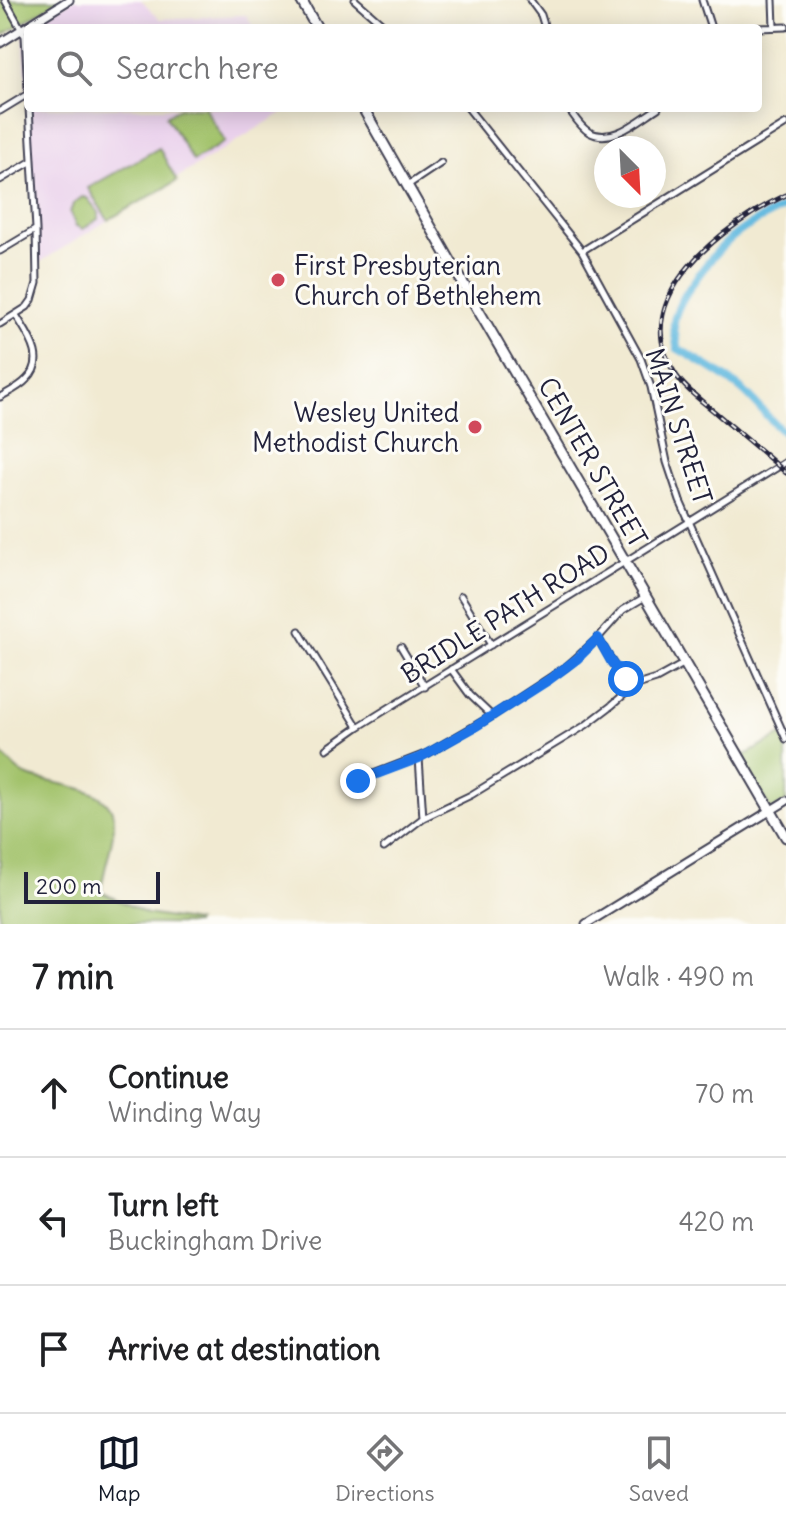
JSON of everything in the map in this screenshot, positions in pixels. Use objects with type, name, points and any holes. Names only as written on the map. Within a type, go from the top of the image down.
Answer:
[{"type":"main road","points":[[301,0],[315,24]]},
{"type":"main road","name":"CENTER STREET","points":[[365,112],[786,837]]},
{"type":"street","points":[[5,0],[24,34]]},
{"type":"street","points":[[30,24],[69,0]]},
{"type":"street","points":[[355,0],[382,24]]},
{"type":"street","points":[[530,0],[544,24]]},
{"type":"street","points":[[702,0],[710,24]]},
{"type":"street","points":[[773,0],[774,27]]},
{"type":"street","points":[[762,28],[786,27]]},
{"type":"street","points":[[0,43],[22,29]]},
{"type":"street","points":[[0,111],[24,95]]},
{"type":"street","points":[[0,324],[27,307],[37,283],[29,112]]},
{"type":"street","name":"MAIN STREET","points":[[471,112],[582,251],[643,365],[651,387],[667,462],[688,522],[786,739]]},
{"type":"street","points":[[571,112],[586,130],[603,136],[616,134],[652,112]]},
{"type":"street","points":[[582,251],[786,124]]},
{"type":"street","points":[[0,180],[32,161]]},
{"type":"street","points":[[407,186],[441,163]]},
{"type":"street","points":[[0,251],[36,229]]},
{"type":"street","points":[[0,397],[26,381],[35,365],[37,354],[34,345],[16,315]]},
{"type":"street","name":"BRIDLE PATH ROAD","points":[[327,749],[786,462]]},
{"type":"street","points":[[461,596],[491,645]]},
{"type":"street","points":[[349,786],[419,758],[550,679],[577,659],[623,610],[646,596]]},
{"type":"street","points":[[299,631],[358,727]]},
{"type":"street","points":[[598,638],[616,669],[634,686]]},
{"type":"street","points":[[401,647],[425,687]]},
{"type":"street","points":[[384,848],[423,818],[471,795],[586,725],[634,686],[656,679],[685,663]]},
{"type":"street","points":[[451,669],[470,695],[492,716]]},
{"type":"street","points":[[419,758],[423,818]]},
{"type":"street","points":[[586,924],[786,801]]},
{"type":"shaded area","points":[[72,0],[141,0],[160,19],[246,15],[252,24],[33,24]]},
{"type":"shaded area","points":[[28,112],[284,112],[37,264]]},
{"type":"green space","points":[[0,0],[59,0],[0,37]]},
{"type":"green space","points":[[172,112],[207,112],[225,142],[193,161],[166,116]]},
{"type":"green space","points":[[159,148],[177,181],[108,220],[88,188]]},
{"type":"green space","points":[[82,197],[87,198],[99,213],[98,219],[83,229],[76,226],[70,213],[73,204]]},
{"type":"green space","points":[[784,734],[786,801],[771,810],[740,758]]},
{"type":"green space","points":[[0,752],[24,774],[82,789],[105,801],[112,811],[114,824],[101,892],[147,914],[195,924],[0,924]]},
{"type":"waterway","points":[[786,206],[747,227],[719,250],[687,292],[676,313],[674,325],[677,348],[734,383],[786,434]]},
{"type":"railway","points":[[786,195],[736,224],[711,244],[689,267],[672,292],[662,318],[663,346],[676,375],[694,395],[786,473]]},
{"type":"place","name":"First Presbyterian Church of Bethlehem","points":[[278,280]]},
{"type":"place","name":"Wesley United Methodist Church","points":[[475,427]]},
{"type":"route","points":[[358,781],[419,758],[473,728],[550,679],[598,638],[612,663],[626,679]]}]
